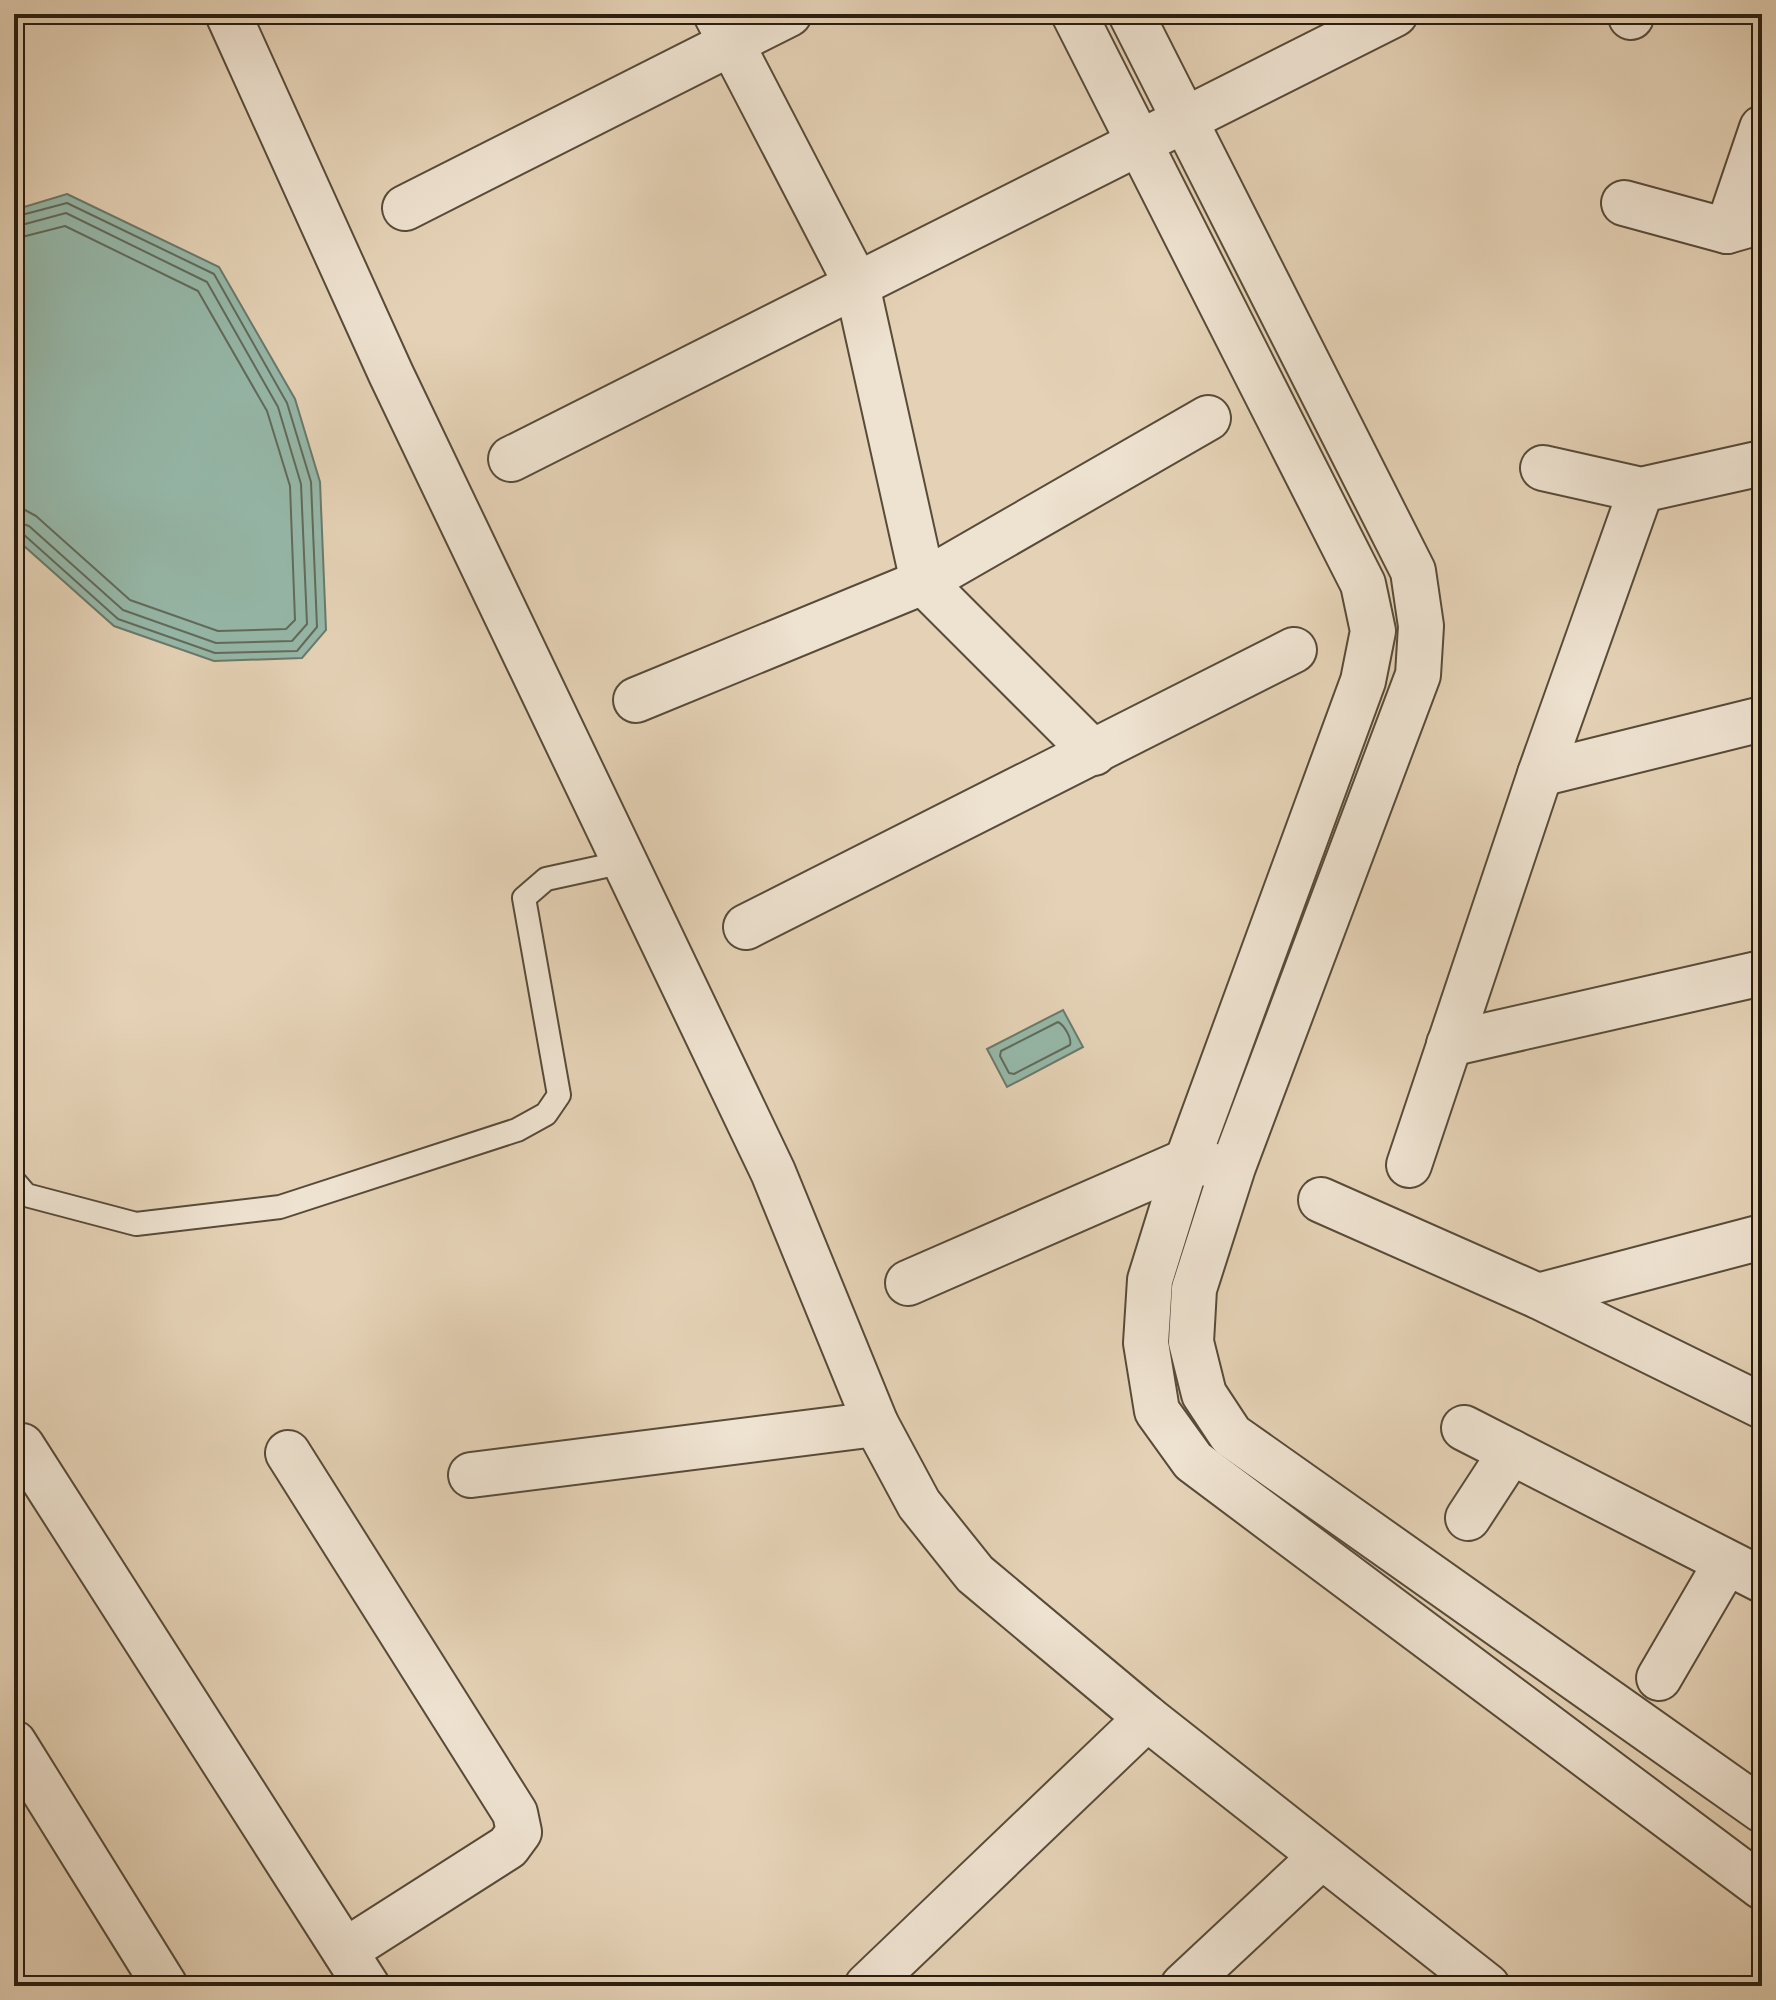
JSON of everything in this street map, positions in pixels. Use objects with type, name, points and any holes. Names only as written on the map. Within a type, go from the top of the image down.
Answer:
[{"type":"street","points":[[228,14],[391,374],[773,1172],[876,1424],[919,1504],[975,1574],[1147,1718],[1487,1986]]},
{"type":"street","points":[[405,208],[723,28],[789,14]]},
{"type":"street","points":[[1074,14],[1363,584],[1373,631],[1363,681],[1187,1161],[1150,1280],[1146,1343],[1157,1411],[1193,1461],[1762,1887]]},
{"type":"street","points":[[1131,14],[1413,571],[1421,626],[1418,675],[1233,1167],[1194,1289],[1191,1342],[1204,1394],[1231,1435],[1762,1810]]},
{"type":"street","points":[[511,459],[1395,14]]},
{"type":"street","points":[[723,28],[857,285],[923,582],[1094,753]]},
{"type":"street","points":[[1624,203],[1744,226],[1762,128]]},
{"type":"street","points":[[1262,383],[1306,360]]},
{"type":"street","points":[[636,700],[923,582],[1208,418]]},
{"type":"street","points":[[1543,468],[1641,490],[1762,463]]},
{"type":"street","points":[[1409,1165],[1540,774],[1641,490]]},
{"type":"street","points":[[746,927],[1294,650]]},
{"type":"street","points":[[1540,774],[1762,719]]},
{"type":"street","points":[[1449,1044],[1762,973]]},
{"type":"street","points":[[908,1283],[1187,1161],[1233,1167]]},
{"type":"street","points":[[1321,1200],[1538,1296],[1762,1406]]},
{"type":"street","points":[[1538,1296],[1762,1237]]},
{"type":"street","points":[[471,1475],[876,1424]]},
{"type":"street","points":[[1464,1428],[1744,1571],[1659,1678]]},
{"type":"street","points":[[1193,1461],[1231,1435]]},
{"type":"street","points":[[22,1446],[356,1969],[508,1847],[519,1832],[515,1813],[288,1453]]},
{"type":"street","points":[[1468,1518],[1511,1452]]},
{"type":"street","points":[[867,1986],[1147,1718]]},
{"type":"street","points":[[1603,1768],[1636,1721]]},
{"type":"street","points":[[14,1743],[165,1986]]},
{"type":"street","points":[[1183,1986],[1321,1857]]},
{"type":"lane","points":[[14,1181],[26,1195],[136,1224],[280,1207],[517,1130],[546,1114],[559,1095],[524,898],[546,879],[624,862]]},
{"type":"water","points":[[67,194],[219,267],[295,399],[320,482],[326,630],[302,658],[214,661],[114,626],[14,537],[14,210]]},
{"type":"water","points":[[1063,1010],[1083,1047],[1007,1087],[987,1049]]}]
